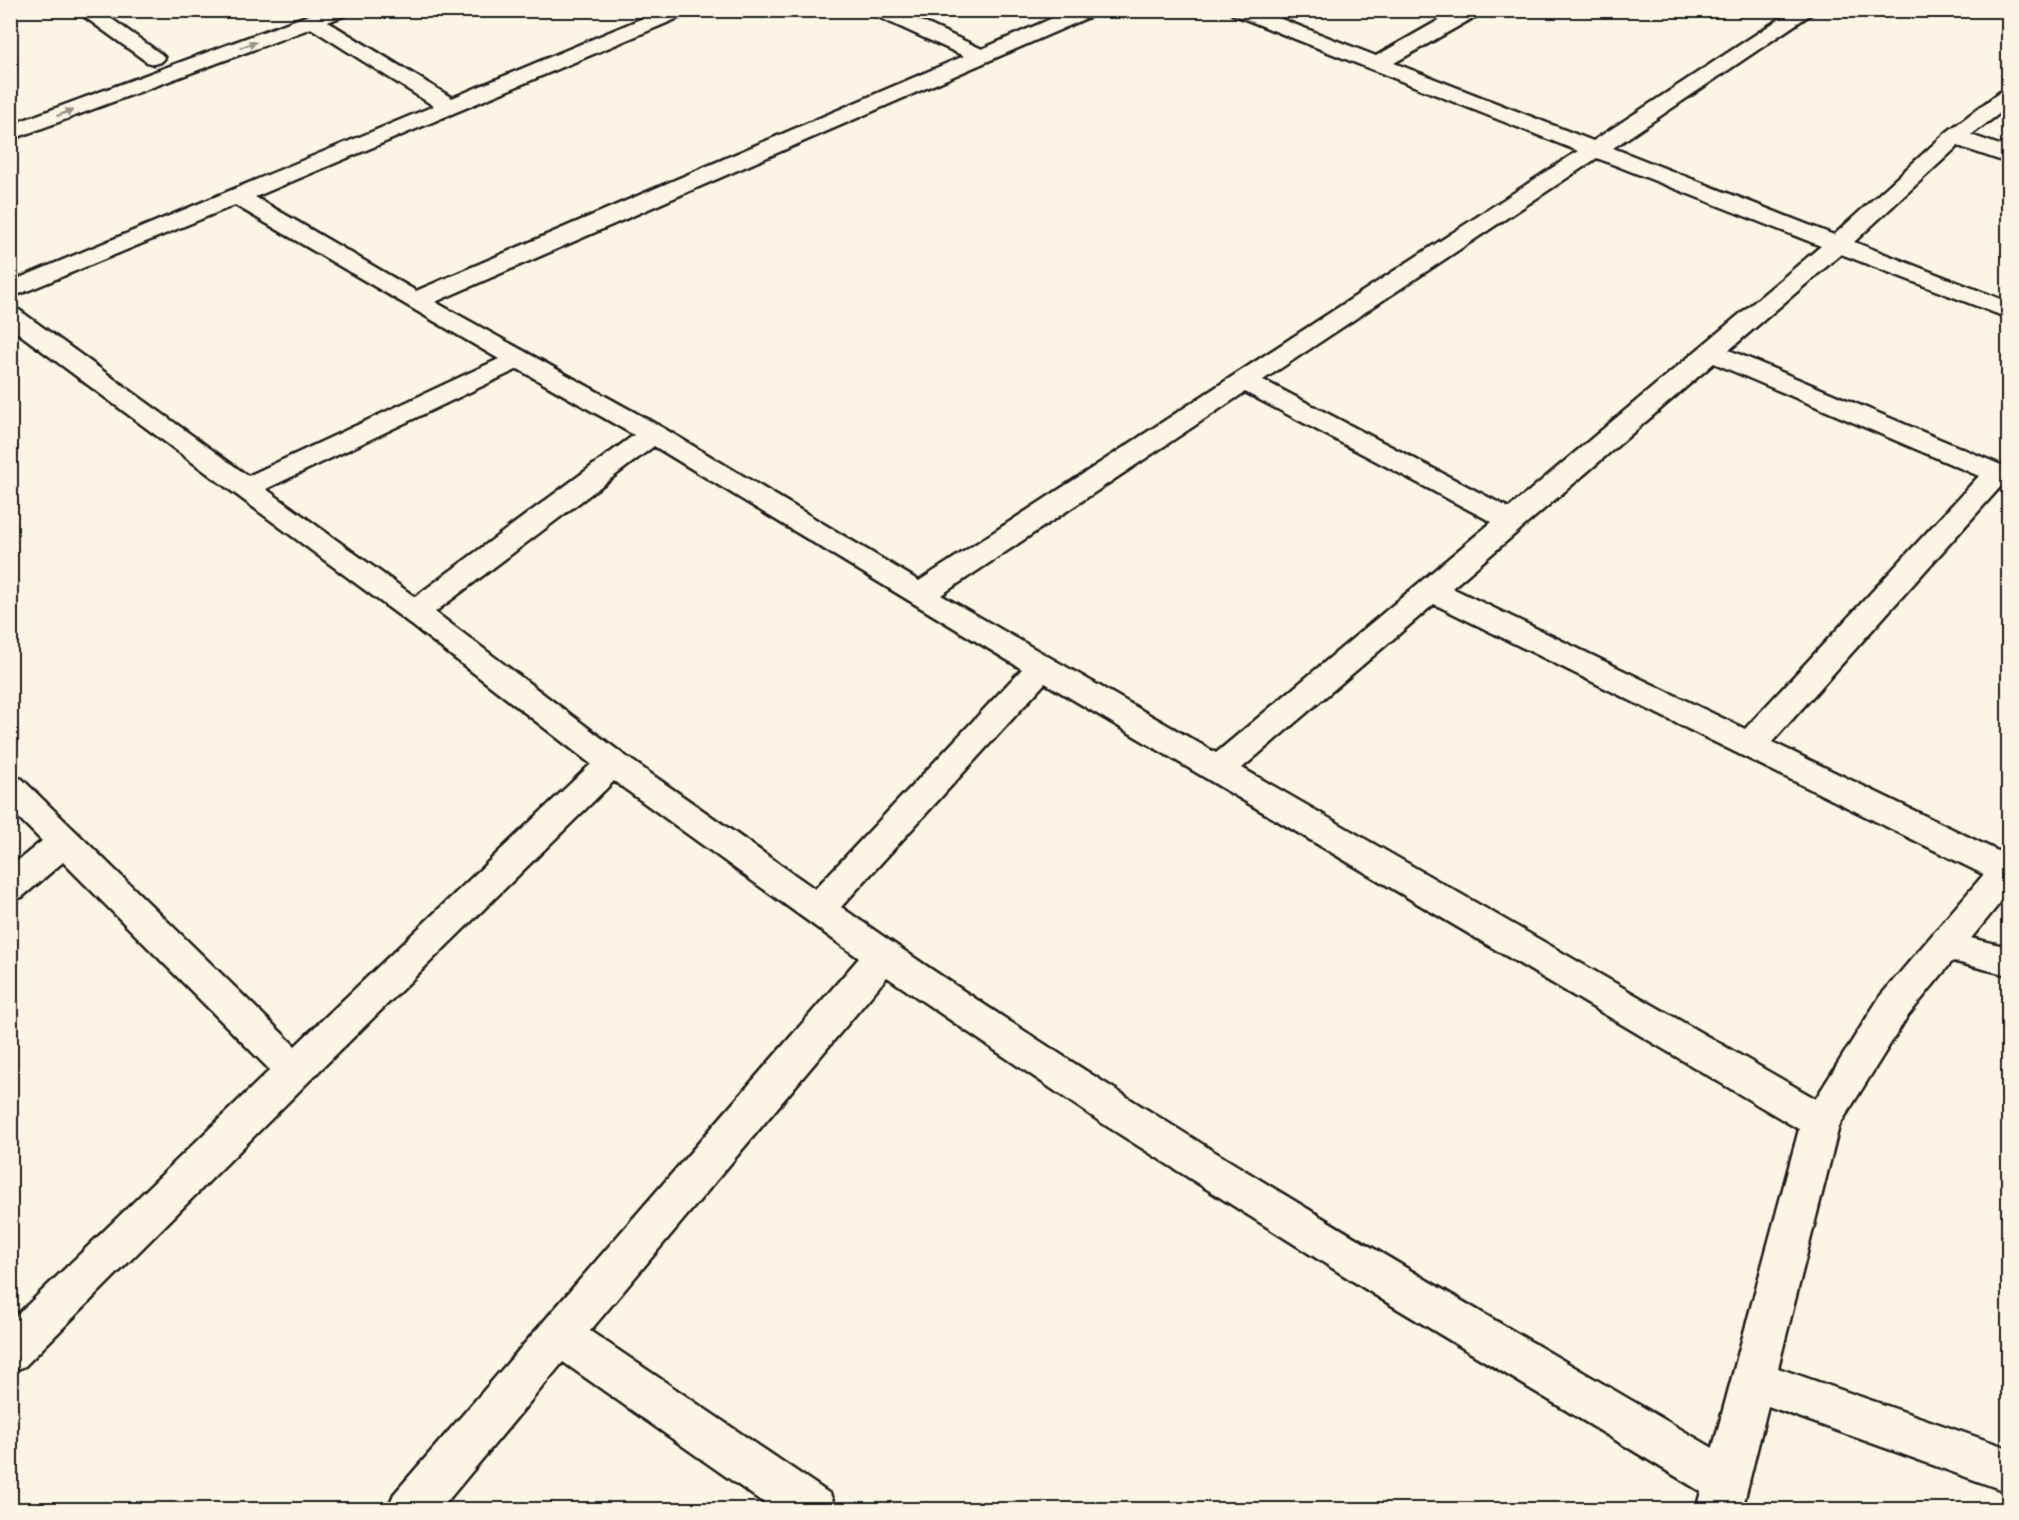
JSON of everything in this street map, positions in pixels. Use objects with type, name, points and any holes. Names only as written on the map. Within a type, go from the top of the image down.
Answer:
[{"type":"street","points":[[85,10],[154,58]]},
{"type":"street","points":[[132,66],[287,10]]},
{"type":"street","points":[[10,133],[342,10]]},
{"type":"street","points":[[10,291],[681,10]]},
{"type":"street","points":[[879,10],[983,57]]},
{"type":"street","points":[[416,301],[1089,10]]},
{"type":"street","points":[[1239,10],[2008,311]]},
{"type":"street","points":[[1377,64],[1473,10]]},
{"type":"street","points":[[919,595],[1246,382],[1807,10]]},
{"type":"street","points":[[313,21],[451,107]]},
{"type":"street","points":[[1218,770],[1838,244],[1956,137],[2008,97]]},
{"type":"street","points":[[1956,137],[2008,156]]},
{"type":"street","points":[[236,196],[416,301],[653,434],[919,595],[1821,1122]]},
{"type":"street","points":[[19,333],[246,488],[415,612],[612,763],[883,956],[1119,1113],[1398,1286],[1722,1495],[1821,1122],[1894,1006],[2008,870],[1431,590]]},
{"type":"street","points":[[1710,352],[2003,476],[1749,746]]},
{"type":"street","points":[[246,488],[519,359]]},
{"type":"street","points":[[1246,382],[1512,521]]},
{"type":"street","points":[[415,612],[653,434]]},
{"type":"street","points":[[816,910],[1042,667]]},
{"type":"street","points":[[10,1352],[294,1070],[612,763]]},
{"type":"street","points":[[10,788],[294,1070]]},
{"type":"street","points":[[10,887],[63,843]]},
{"type":"street","points":[[1945,946],[2008,961]]},
{"type":"street","points":[[410,1509],[883,956]]},
{"type":"street","points":[[558,1334],[814,1509]]},
{"type":"street","points":[[1752,1380],[2008,1470]]}]
